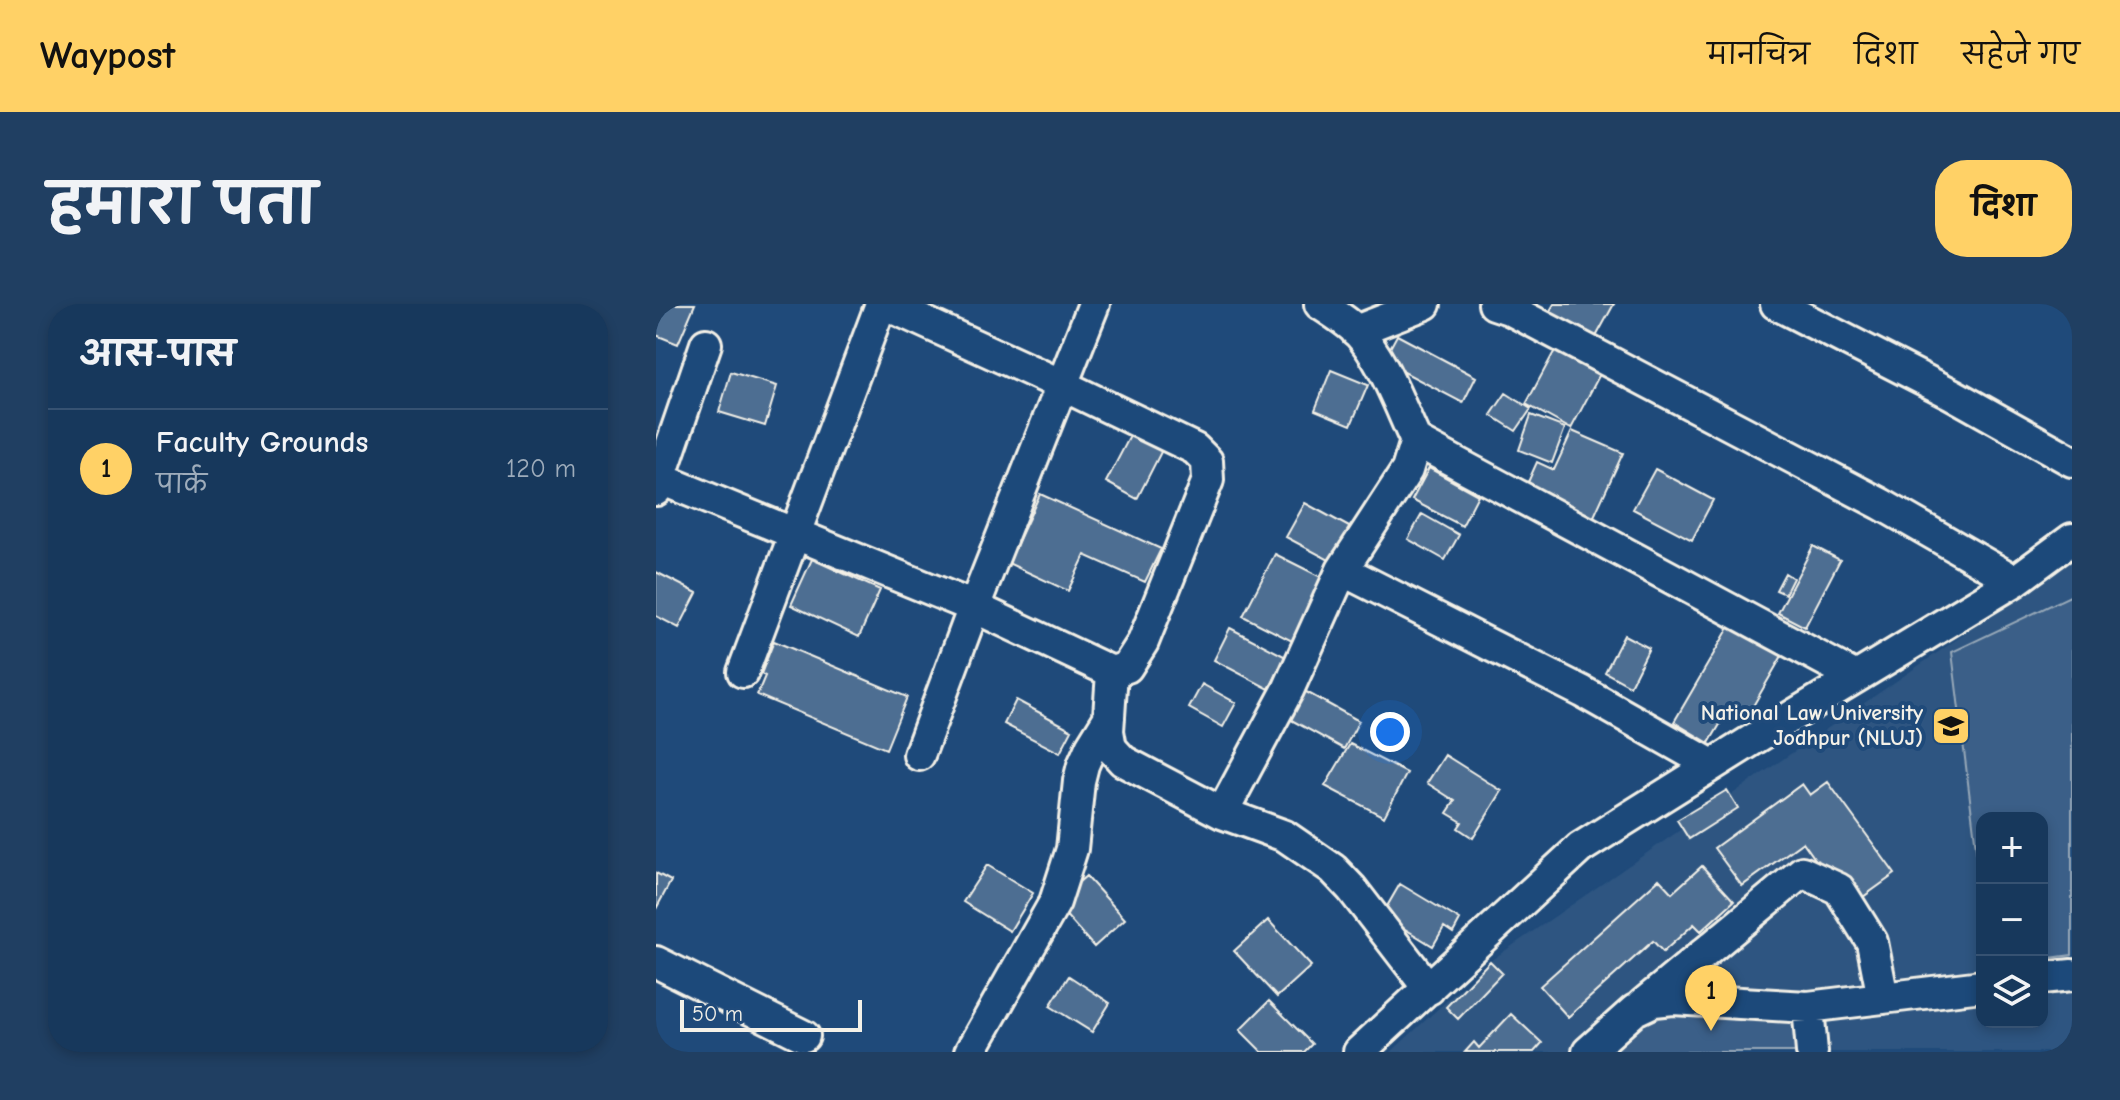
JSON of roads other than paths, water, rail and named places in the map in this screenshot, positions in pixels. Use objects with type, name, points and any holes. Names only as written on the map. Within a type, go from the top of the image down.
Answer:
[{"type":"street","points":[[706,344],[657,482],[795,534],[974,607],[1112,672],[1127,667],[1143,642],[1208,480],[1207,461],[1195,449],[883,304],[795,534],[743,672]]},
{"type":"street","points":[[919,755],[1094,304]]},
{"type":"street","points":[[1320,304],[1356,331],[1377,360],[1416,441],[1856,677]]},
{"type":"street","points":[[1356,331],[1425,304]]},
{"type":"street","points":[[1494,304],[1509,309],[1881,504],[2015,581]]},
{"type":"street","points":[[1776,304],[1952,394],[2072,461]]},
{"type":"street","points":[[1222,813],[1288,690],[1342,570],[1407,470],[1416,441]]},
{"type":"street","points":[[1359,1052],[1580,848],[2015,581],[2072,539]]},
{"type":"street","points":[[1342,570],[1583,692],[1712,765]]},
{"type":"street","points":[[1112,672],[1111,748],[1123,761],[1222,813],[1285,836],[1333,869],[1429,989]]},
{"type":"street","points":[[970,1052],[1055,902],[1072,849],[1083,765],[1109,718]]},
{"type":"street","points":[[1588,1052],[1802,872],[1839,889],[1872,942],[1883,998]]},
{"type":"street","points":[[656,962],[804,1036]]},
{"type":"street","points":[[2048,977],[2072,975]]},
{"type":"street","points":[[1635,1010],[1654,1001],[1673,999],[1808,1007],[1976,987]]},
{"type":"street","points":[[1808,1007],[1812,1052]]},
{"type":"place","name":"National Law University Jodhpur (NLUJ)","points":[[1951,726]]},
{"type":"place","name":"Faculty Grounds","points":[[1711,1031]]}]
